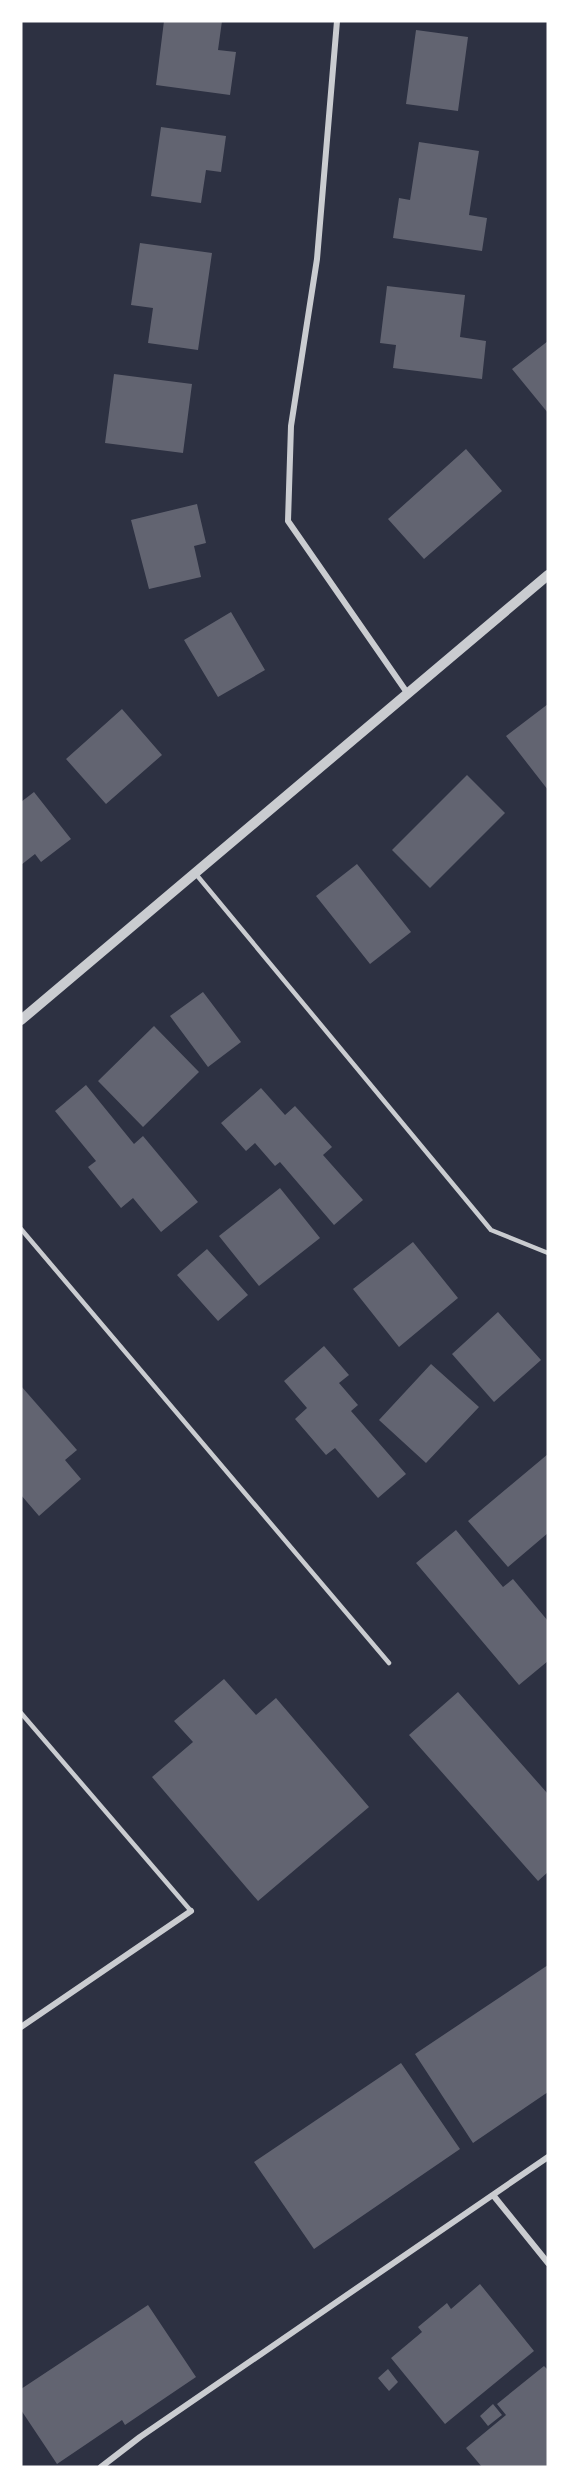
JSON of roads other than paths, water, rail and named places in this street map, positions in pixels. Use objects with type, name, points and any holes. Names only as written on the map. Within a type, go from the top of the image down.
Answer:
[{"type":"street","points":[[337,21],[317,259],[291,426],[288,521],[408,694]]},
{"type":"street","points":[[21,1020],[548,575]]},
{"type":"street","points":[[21,2027],[191,1911]]},
{"type":"street","points":[[101,2467],[140,2437],[548,2157]]},
{"type":"street","points":[[493,2195],[548,2264]]},
{"type":"lane","points":[[195,873],[491,1230],[548,1253]]},
{"type":"lane","points":[[21,1229],[389,1663]]},
{"type":"lane","points":[[21,1713],[191,1911]]}]
